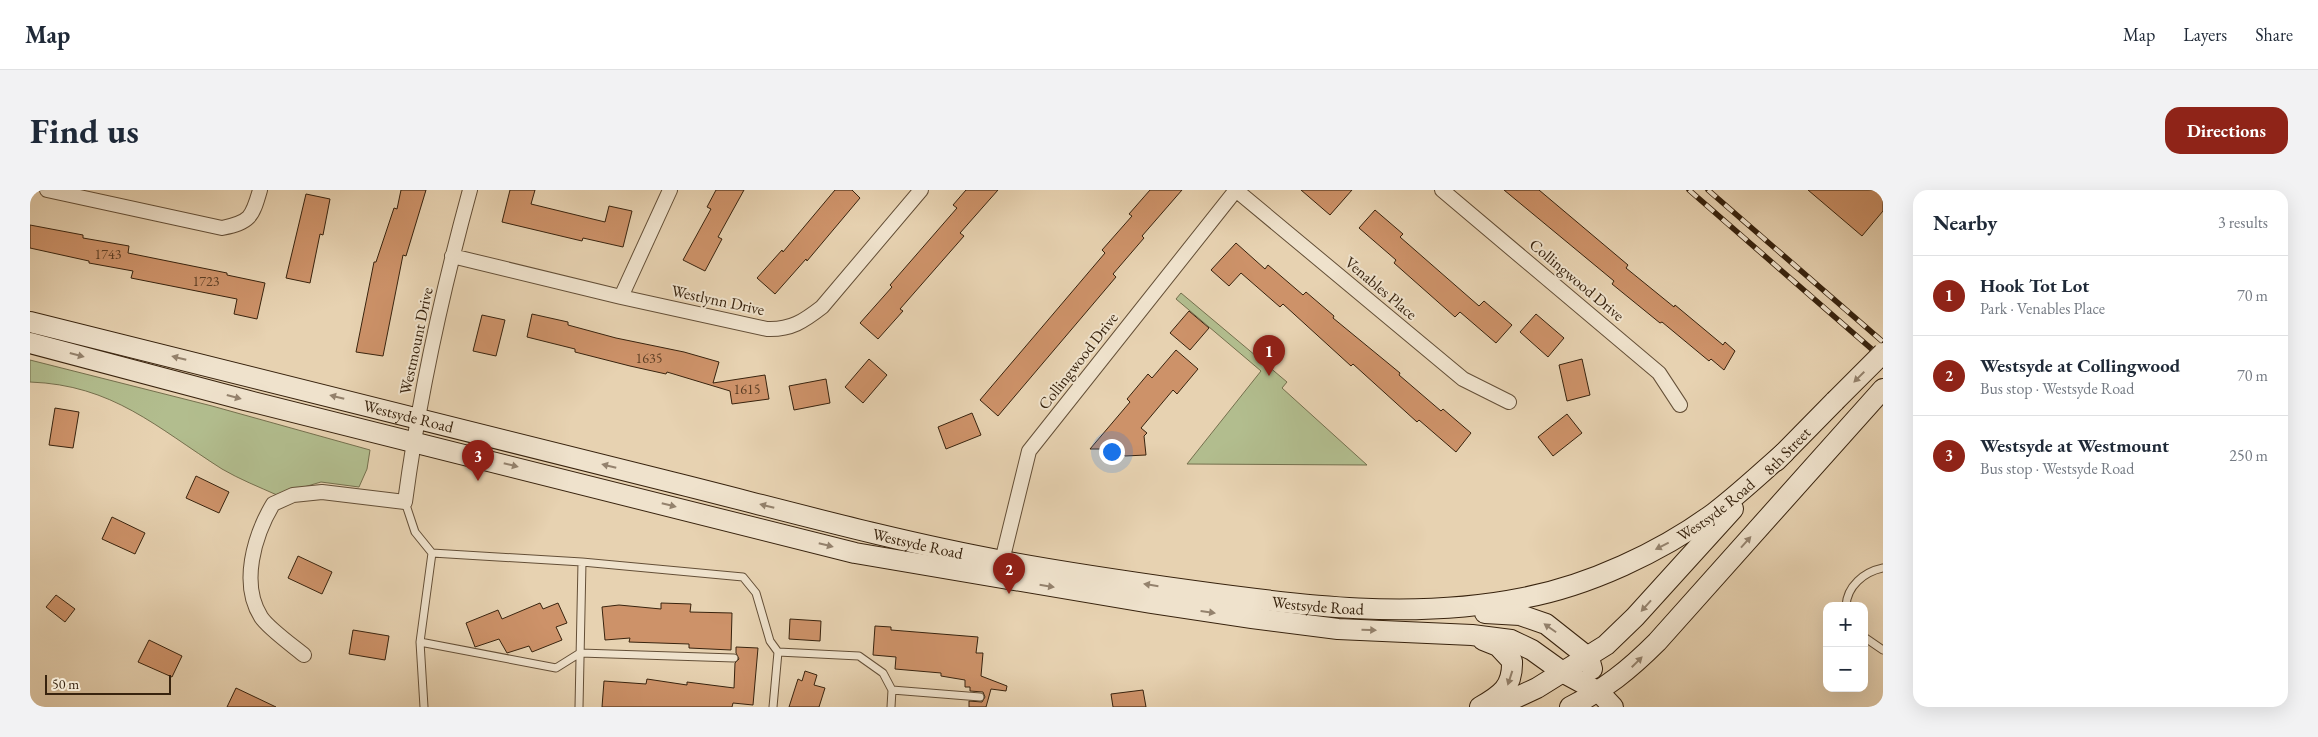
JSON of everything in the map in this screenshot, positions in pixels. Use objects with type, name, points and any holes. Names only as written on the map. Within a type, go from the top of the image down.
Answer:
[{"type":"main road","name":"Westsyde Road","points":[[30,322],[847,526],[1000,570],[1151,603],[1328,628],[1472,635],[1511,640],[1532,650],[1564,673],[1599,692]]},
{"type":"main road","name":"Westsyde Road","points":[[30,343],[245,400],[413,440],[855,553],[1252,599],[1338,607],[1426,610],[1488,604],[1528,598],[1583,581],[1628,563],[1671,541],[1715,512],[1784,453]]},
{"type":"main road","name":"8th Street","points":[[1496,707],[1564,673],[1606,645],[1636,617],[1784,453],[1883,353]]},
{"type":"main road","name":"8th Street","points":[[1570,707],[1599,692],[1628,671],[1657,642],[1883,389]]},
{"type":"main road","points":[[1426,610],[1520,615],[1546,624],[1588,658],[1599,692],[1613,707]]},
{"type":"main road","points":[[1472,635],[1498,646],[1512,661],[1512,674],[1507,686],[1497,697],[1480,707]]},
{"type":"street","points":[[47,190],[222,228],[242,224],[254,211],[260,190]]},
{"type":"street","name":"Westmount Drive","points":[[405,502],[413,440],[452,256],[470,190]]},
{"type":"street","points":[[620,297],[670,190]]},
{"type":"street","name":"Westlynn Drive","points":[[452,256],[620,297],[768,329],[782,330],[794,327],[822,307],[921,190]]},
{"type":"street","name":"Venables Place","points":[[1236,190],[1463,379],[1509,402]]},
{"type":"street","name":"Collingwood Drive","points":[[1000,570],[1029,451],[1236,190]]},
{"type":"street","name":"Collingwood Drive","points":[[1442,190],[1659,373],[1680,405]]},
{"type":"street","points":[[304,656],[261,618],[249,591],[252,557],[273,504],[293,494],[322,492],[405,502]]},
{"type":"lane","points":[[405,502],[415,532],[432,553],[420,642],[424,707]]},
{"type":"lane","points":[[432,553],[582,562],[744,577],[756,593],[770,641],[778,652],[772,707]]},
{"type":"lane","points":[[579,707],[582,562]]},
{"type":"lane","points":[[1846,602],[1846,595],[1868,571],[1883,568]]},
{"type":"lane","points":[[1868,640],[1883,650]]},
{"type":"lane","points":[[420,642],[556,668],[580,652],[734,658]]},
{"type":"lane","points":[[778,652],[859,656],[883,673],[892,690],[891,707]]},
{"type":"lane","points":[[892,690],[980,697]]},
{"type":"green space","points":[[1181,293],[1287,382],[1282,388],[1367,465],[1187,464],[1261,371],[1176,299]]},
{"type":"green space","points":[[30,360],[212,406],[370,450],[367,469],[359,487],[321,482],[277,495],[222,469],[154,424],[110,400],[86,391],[59,385],[30,382]]},
{"type":"building","points":[[401,190],[426,190],[406,256],[403,255],[383,356],[356,352],[374,262],[376,262],[394,208],[397,209]]},
{"type":"building","points":[[510,190],[535,190],[531,204],[605,222],[609,206],[632,211],[623,247],[583,238],[582,241],[502,222]]},
{"type":"building","points":[[716,190],[744,190],[718,237],[722,239],[705,271],[683,260],[711,209],[707,207]]},
{"type":"building","points":[[835,190],[852,190],[860,198],[807,261],[806,259],[775,294],[757,278],[782,250],[783,252]]},
{"type":"building","points":[[966,190],[998,190],[960,233],[964,236],[900,309],[903,311],[878,339],[860,323],[892,287],[890,285],[957,208],[953,205]]},
{"type":"building","points":[[1150,190],[1182,190],[1142,236],[1144,238],[1113,274],[1116,277],[998,416],[980,400],[1105,253],[1102,250],[1132,216],[1129,214]]},
{"type":"building","points":[[1301,190],[1352,190],[1330,215]]},
{"type":"building","points":[[1504,190],[1539,190],[1628,265],[1626,268],[1723,345],[1725,342],[1735,351],[1724,370],[1711,359],[1709,361],[1612,284],[1614,281]]},
{"type":"building","points":[[1808,190],[1883,190],[1883,211],[1862,236]]},
{"type":"building","points":[[306,194],[330,199],[323,235],[320,234],[310,283],[286,278]]},
{"type":"building","points":[[1375,210],[1403,234],[1400,237],[1479,306],[1484,301],[1512,325],[1496,343],[1460,312],[1455,317],[1394,263],[1396,260],[1359,228]]},
{"type":"building","points":[[30,225],[83,235],[83,238],[129,246],[128,253],[227,273],[227,275],[265,283],[257,319],[234,314],[237,299],[131,278],[133,271],[89,263],[89,261],[30,248]]},
{"type":"building","points":[[1236,243],[1265,269],[1268,265],[1303,295],[1306,292],[1334,316],[1333,318],[1400,373],[1399,375],[1441,411],[1443,409],[1471,433],[1456,452],[1419,420],[1417,422],[1353,364],[1351,366],[1283,304],[1280,307],[1241,273],[1229,286],[1211,270]]},
{"type":"building","points":[[1189,311],[1209,328],[1190,350],[1170,333]]},
{"type":"building","points":[[532,314],[568,322],[568,325],[616,338],[684,352],[719,362],[713,383],[765,375],[769,399],[732,404],[730,391],[667,372],[666,374],[630,366],[527,337]]},
{"type":"building","points":[[1536,314],[1564,338],[1548,357],[1520,332]]},
{"type":"building","points":[[482,315],[505,320],[496,356],[473,351]]},
{"type":"building","points":[[1176,350],[1198,369],[1177,394],[1173,390],[1141,428],[1147,433],[1144,436],[1146,455],[1125,456],[1117,449],[1090,449],[1130,402],[1127,399],[1148,374],[1152,378]]},
{"type":"building","points":[[869,359],[887,375],[863,403],[845,387]]},
{"type":"building","points":[[1582,359],[1590,395],[1567,401],[1559,365]]},
{"type":"building","points":[[826,379],[830,403],[794,410],[789,386]]},
{"type":"building","points":[[55,408],[79,412],[73,448],[49,445]]},
{"type":"building","points":[[972,413],[981,435],[946,449],[938,427]]},
{"type":"building","points":[[1567,414],[1582,433],[1553,456],[1538,437]]},
{"type":"building","points":[[196,476],[229,492],[219,513],[186,498]]},
{"type":"building","points":[[112,517],[145,533],[135,554],[102,539]]},
{"type":"building","points":[[298,556],[332,572],[322,594],[288,578]]},
{"type":"building","points":[[56,595],[75,609],[65,622],[46,607]]},
{"type":"building","points":[[540,603],[543,609],[558,603],[567,623],[556,627],[562,640],[532,652],[529,646],[507,653],[499,639],[475,647],[466,623],[498,610],[502,619]]},
{"type":"building","points":[[661,603],[691,604],[690,612],[732,613],[731,650],[689,648],[689,644],[629,642],[630,638],[605,640],[602,607],[619,605],[661,609]]},
{"type":"building","points":[[790,619],[821,621],[820,641],[789,639]]},
{"type":"building","points":[[875,626],[891,627],[891,630],[978,637],[976,653],[983,653],[981,676],[1007,686],[1006,691],[991,689],[986,707],[969,707],[969,701],[982,702],[985,697],[983,692],[970,691],[970,687],[965,687],[965,680],[941,676],[941,673],[895,669],[896,657],[873,655]]},
{"type":"building","points":[[353,630],[389,636],[385,660],[349,654]]},
{"type":"building","points":[[149,640],[182,656],[172,677],[138,662]]},
{"type":"building","points":[[736,647],[758,648],[753,705],[733,703],[732,707],[602,707],[604,681],[646,684],[647,679],[687,685],[687,682],[734,688],[735,663],[739,659]]},
{"type":"building","points":[[805,671],[817,675],[814,685],[825,688],[819,707],[789,707],[798,679],[802,681]]},
{"type":"building","points":[[236,688],[276,707],[227,707]]},
{"type":"building","points":[[1143,690],[1146,707],[1113,707],[1111,694]]},
{"type":"railway","points":[[1689,190],[1883,359]]},
{"type":"railway","points":[[1708,190],[1883,342]]},
{"type":"place","name":"Hook Tot Lot","points":[[1269,376]]},
{"type":"place","name":"Westsyde at Westmount","points":[[478,481]]},
{"type":"place","name":"Westsyde at Collingwood","points":[[1009,594]]}]
